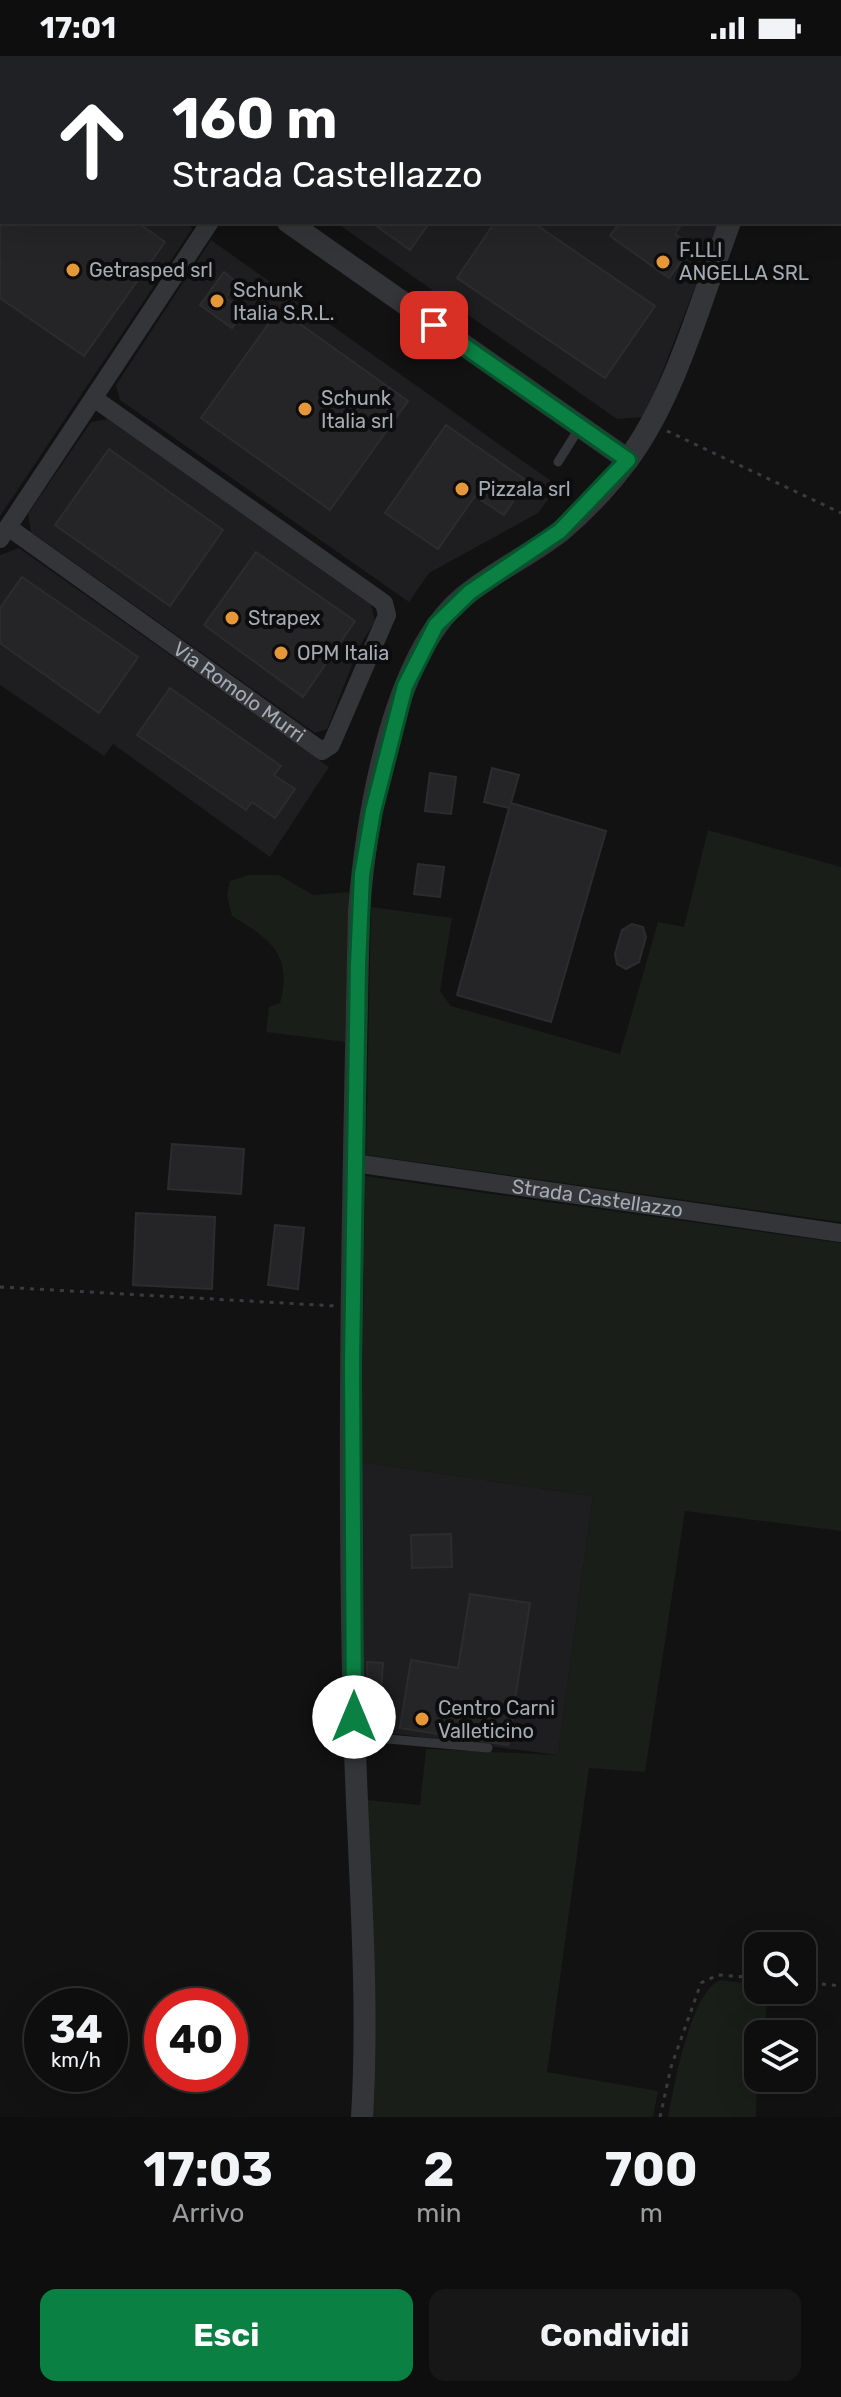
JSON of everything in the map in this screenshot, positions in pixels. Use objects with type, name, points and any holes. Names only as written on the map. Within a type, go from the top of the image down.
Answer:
[{"type":"street","name":"Via Romolo Murri","points":[[95,399],[384,603],[387,615],[331,745],[322,751],[4,533],[209,224]]},
{"type":"street","points":[[291,224],[628,460]]},
{"type":"street","points":[[362,2117],[365,2052],[355,1736],[352,1307],[362,875],[387,748],[405,686],[436,625],[470,592],[560,531],[628,460],[650,426],[729,224]]},
{"type":"street","name":"Strada Castellazzo","points":[[354,1163],[841,1233]]},
{"type":"lane","points":[[558,462],[580,427]]},
{"type":"lane","points":[[355,1736],[488,1748]]},
{"type":"path","points":[[650,426],[841,513]]},
{"type":"path","points":[[0,1287],[352,1307]]},
{"type":"path","points":[[660,2117],[671,2067],[701,1983],[718,1975],[744,1977]]},
{"type":"path","points":[[816,1983],[841,1986]]},
{"type":"shaded area","points":[[0,224],[189,224],[192,229],[0,516]]},
{"type":"shaded area","points":[[338,224],[719,224],[645,417],[617,419]]},
{"type":"shaded area","points":[[211,240],[558,486],[538,513],[429,573],[409,602],[120,400],[116,385]]},
{"type":"shaded area","points":[[108,419],[371,605],[375,621],[359,647],[327,729],[315,733],[31,532],[28,514],[91,422]]},
{"type":"shaded area","points":[[19,548],[329,767],[270,857],[113,744],[104,756],[0,685],[0,555]]},
{"type":"shaded area","points":[[708,830],[841,867],[841,1222],[366,1155],[371,907],[452,918],[440,991],[451,1006],[620,1054],[658,922],[684,927]]},
{"type":"shaded area","points":[[249,875],[279,875],[313,895],[349,892],[345,1042],[266,1032],[269,1007],[280,1003],[283,986],[281,960],[267,941],[232,916],[227,895],[230,881]]},
{"type":"shaded area","points":[[365,1176],[841,1243],[841,1531],[685,1511],[645,1772],[589,1768],[547,2072],[658,2091],[653,2117],[368,2117],[366,1800],[420,1805],[426,1749],[558,1755],[593,1496],[361,1462]]},
{"type":"shaded area","points":[[361,1462],[593,1496],[558,1755],[359,1729]]},
{"type":"shaded area","points":[[720,1980],[744,1983],[744,2004],[767,2004],[765,2020],[744,2020],[744,2092],[757,2092],[756,2117],[668,2117],[685,2042],[709,1988]]},
{"type":"building","name":"Getrasped srl","points":[[0,224],[140,224],[165,242],[84,356],[0,298]]},
{"type":"building","points":[[374,224],[429,224],[410,250]]},
{"type":"building","points":[[494,224],[535,224],[655,306],[605,378],[457,278]]},
{"type":"building","name":"F.LLI ANGELLA SRL","points":[[619,224],[682,224],[675,234],[692,246],[669,278],[610,236]]},
{"type":"building","name":"Schunk Italia S.R.L.","points":[[224,272],[237,283],[226,298],[244,311],[232,328],[200,305]]},
{"type":"building","name":"Schunk Italia srl","points":[[279,309],[408,401],[330,510],[201,418]]},
{"type":"building","name":"Pizzala srl","points":[[446,425],[527,481],[504,515],[475,496],[438,549],[385,513]]},
{"type":"building","points":[[109,449],[223,530],[170,606],[55,525]]},
{"type":"building","points":[[256,552],[355,621],[303,697],[204,625]]},
{"type":"building","points":[[22,577],[138,657],[99,713],[0,643],[0,608]]},
{"type":"building","points":[[170,688],[281,766],[274,775],[295,789],[275,818],[252,802],[246,810],[137,735]]},
{"type":"building","points":[[492,768],[519,775],[511,803],[606,831],[551,1022],[457,995],[509,808],[484,802]]},
{"type":"building","points":[[430,773],[456,777],[451,814],[425,811]]},
{"type":"building","points":[[418,864],[444,867],[440,897],[414,894]]},
{"type":"building","points":[[632,924],[643,927],[646,937],[639,962],[626,969],[617,964],[615,954],[622,930]]},
{"type":"building","points":[[172,1144],[244,1149],[241,1194],[168,1189]]},
{"type":"building","points":[[136,1213],[215,1217],[212,1289],[133,1285]]},
{"type":"building","points":[[275,1225],[304,1228],[298,1289],[268,1285]]},
{"type":"building","points":[[451,1534],[452,1567],[412,1568],[411,1535]]},
{"type":"building","points":[[470,1594],[530,1603],[508,1745],[400,1728],[411,1660],[458,1668]]},
{"type":"building","points":[[367,1662],[383,1663],[381,1693],[368,1692]]},
{"type":"place","name":"F.LLI ANGELLA SRL","points":[[663,262]]},
{"type":"place","name":"Getrasped srl","points":[[73,270]]},
{"type":"place","name":"Schunk Italia S.R.L.","points":[[217,301]]},
{"type":"place","name":"Schunk Italia srl","points":[[305,409]]},
{"type":"place","name":"Pizzala srl","points":[[462,489]]},
{"type":"place","name":"Strapex","points":[[232,618]]},
{"type":"place","name":"OPM Italia","points":[[281,653]]},
{"type":"place","name":"Centro Carni Valleticino","points":[[422,1719]]},
{"type":"route","points":[[354,1717],[352,1364],[359,910],[373,811],[405,686],[436,625],[470,592],[560,531],[628,460],[434,325]]}]
